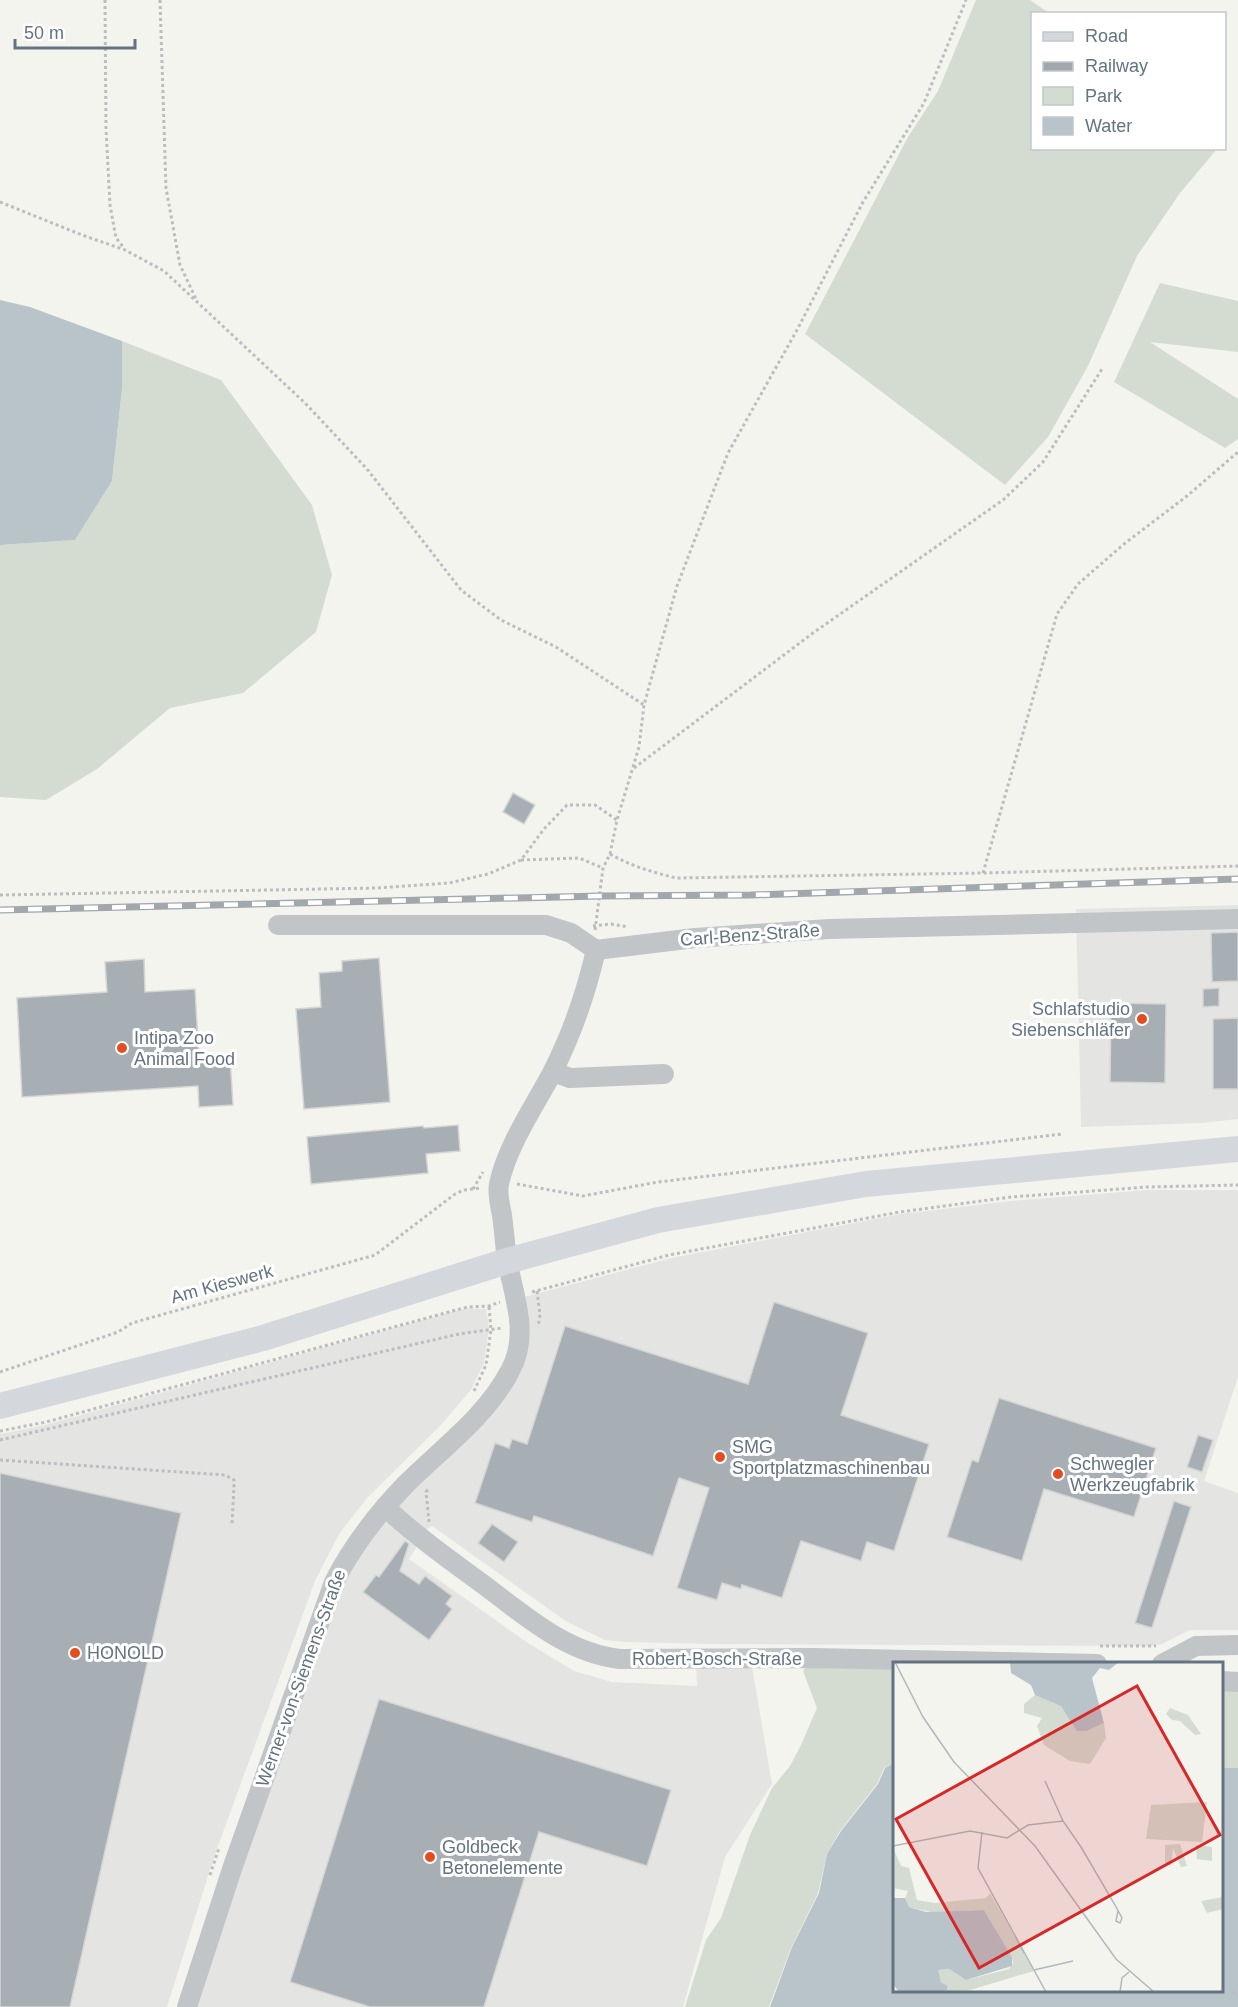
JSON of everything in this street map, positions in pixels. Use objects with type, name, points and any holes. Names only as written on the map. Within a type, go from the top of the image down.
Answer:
[{"type":"main road","points":[[0,1406],[263,1338],[507,1261],[658,1220],[866,1184],[1238,1149]]},
{"type":"street","name":"Carl-Benz-Straße","points":[[590,938],[695,938],[829,930],[1238,919]]},
{"type":"street","points":[[278,925],[546,926],[590,938],[588,987],[564,1050],[510,1152],[498,1186],[507,1261]]},
{"type":"street","points":[[553,1072],[570,1078],[664,1074]]},
{"type":"street","name":"Werner-von-Siemens-Straße","points":[[187,2007],[229,1877],[334,1582],[349,1553],[366,1528],[494,1399],[512,1369],[518,1346],[529,1329],[516,1296],[507,1261]]},
{"type":"street","name":"Robert-Bosch-Straße","points":[[385,1507],[426,1542],[543,1629],[578,1648],[601,1657],[620,1659],[1094,1655]]},
{"type":"street","points":[[1162,1654],[1196,1646],[1238,1645]]},
{"type":"street","points":[[1223,1681],[1238,1682]]},
{"type":"path","points":[[105,0],[106,129],[110,205],[116,238],[126,250]]},
{"type":"path","points":[[160,0],[166,188],[180,265],[198,302]]},
{"type":"path","points":[[590,938],[603,868],[610,854],[617,820],[639,747],[644,705],[677,586],[728,453],[863,202],[924,103],[966,0]]},
{"type":"path","points":[[0,202],[126,250],[164,271],[305,403],[367,469],[461,590],[501,620],[556,647],[644,705]]},
{"type":"path","points":[[632,769],[813,633],[1004,500],[1043,462],[1102,369]]},
{"type":"path","points":[[983,873],[1057,614],[1078,584],[1238,452]]},
{"type":"path","points":[[521,860],[544,829],[567,805],[595,805],[617,820]]},
{"type":"path","points":[[610,854],[645,870],[676,878],[1238,866]]},
{"type":"path","points":[[0,895],[377,888],[438,884],[488,874],[521,860],[579,858],[603,868]]},
{"type":"path","name":"Am Kieswerk","points":[[0,1372],[118,1332],[132,1323],[375,1255],[455,1194],[473,1189],[522,1184],[583,1196],[658,1182],[1062,1134]]},
{"type":"path","points":[[473,1189],[486,1166]]},
{"type":"path","points":[[0,1431],[46,1422],[467,1306],[489,1306],[516,1296],[669,1255],[900,1212],[1034,1196],[1147,1187],[1238,1185]]},
{"type":"path","points":[[0,1440],[459,1334],[529,1329],[540,1315],[537,1291]]},
{"type":"path","points":[[0,1460],[225,1475],[234,1480],[232,1526]]},
{"type":"path","points":[[429,1523],[426,1492],[432,1485]]},
{"type":"path","points":[[1094,1655],[1151,1647],[1162,1654]]},
{"type":"path","points":[[1233,1992],[1238,1993]]},
{"type":"shaded area","points":[[1238,905],[1238,1119],[1202,1123],[1081,1127],[1076,909]]},
{"type":"shaded area","points":[[1147,1190],[1238,1190],[1238,1377],[1204,1481],[1238,1493],[1238,1630],[1190,1630],[1162,1644],[1151,1646],[712,1644],[605,1640],[567,1622],[432,1526],[418,1535],[386,1507],[513,1369],[520,1298],[671,1258],[901,1214],[1010,1201]]},
{"type":"shaded area","points":[[466,1308],[486,1309],[489,1328],[484,1363],[471,1390],[439,1427],[368,1497],[339,1534],[315,1581],[214,1857],[167,2007],[0,2007],[0,1434],[45,1425]]},
{"type":"shaded area","points":[[385,1507],[422,1539],[409,1559],[528,1643],[574,1671],[612,1682],[697,1686],[696,1661],[751,1661],[772,1784],[725,1857],[683,2007],[188,2007],[320,1625]]},
{"type":"green space","points":[[976,0],[1030,0],[1048,12],[1031,12],[1031,150],[1216,150],[1180,193],[1137,256],[1088,366],[1048,437],[1005,485],[805,334],[908,137],[938,91]]},
{"type":"green space","points":[[1160,283],[1238,301],[1238,352],[1150,342],[1238,399],[1238,439],[1225,448],[1114,382]]},
{"type":"green space","points":[[122,341],[221,380],[312,505],[332,575],[316,632],[243,693],[170,708],[97,769],[46,800],[0,797],[0,545],[75,540],[112,481],[122,389]]},
{"type":"green space","points":[[813,1659],[893,1664],[893,1764],[884,1768],[877,1784],[840,1831],[827,1854],[818,1893],[791,1948],[769,2007],[685,2007],[706,1940],[721,1918],[750,1835],[772,1788],[790,1766],[817,1708],[803,1671]]},
{"type":"green space","points":[[1223,1682],[1238,1682],[1238,1768],[1223,1768]]},
{"type":"water","points":[[0,300],[30,307],[122,341],[122,389],[112,481],[75,540],[0,545]]},
{"type":"water","points":[[893,1764],[893,1992],[1223,1992],[1223,1768],[1238,1768],[1238,2007],[770,2007],[792,1947],[819,1893],[827,1854],[841,1831],[878,1784],[885,1768]]},
{"type":"building","points":[[513,793],[535,805],[524,824],[503,812]]},
{"type":"building","points":[[1238,932],[1238,981],[1212,982],[1211,933]]},
{"type":"building","points":[[379,958],[390,1102],[304,1109],[296,1009],[321,1007],[319,973],[342,971],[342,961]]},
{"type":"building","points":[[144,959],[145,992],[195,989],[199,1059],[230,1057],[233,1105],[199,1107],[198,1086],[22,1097],[17,998],[107,992],[105,962]]},
{"type":"building","points":[[1219,988],[1219,1006],[1203,1007],[1203,989]]},
{"type":"building","points":[[1111,1003],[1166,1004],[1165,1083],[1110,1082]]},
{"type":"building","points":[[1238,1018],[1238,1089],[1213,1089],[1213,1019]]},
{"type":"building","points":[[458,1125],[460,1151],[426,1154],[428,1173],[311,1184],[307,1137]]},
{"type":"building","name":"SMG Sportplatzmaschinenbau","points":[[774,1302],[868,1333],[841,1415],[929,1444],[894,1551],[867,1542],[861,1561],[801,1541],[782,1598],[742,1585],[741,1589],[722,1583],[717,1600],[677,1588],[709,1488],[679,1478],[653,1556],[534,1516],[532,1522],[475,1503],[495,1443],[509,1448],[512,1439],[527,1444],[565,1326],[748,1384]]},
{"type":"building","name":"Schwegler Werkzeugfabrik","points":[[999,1398],[1156,1448],[1134,1517],[1044,1489],[1022,1561],[947,1537],[972,1460],[978,1462]]},
{"type":"building","points":[[1198,1435],[1213,1440],[1202,1472],[1187,1467]]},
{"type":"building","name":"HONOLD","points":[[0,1473],[181,1513],[70,2007],[0,2007]]},
{"type":"building","points":[[1174,1501],[1191,1507],[1152,1628],[1135,1623]]},
{"type":"building","points":[[492,1524],[518,1542],[504,1562],[478,1543]]},
{"type":"building","points":[[405,1541],[409,1544],[400,1571],[419,1584],[425,1576],[452,1596],[446,1604],[452,1609],[429,1640],[363,1592],[376,1575],[379,1577]]},
{"type":"building","name":"Goldbeck Betonelemente","points":[[379,1699],[671,1790],[647,1866],[539,1832],[484,2007],[370,2007],[290,1982]]},
{"type":"railway","points":[[0,910],[600,896],[751,895],[1238,879]]},
{"type":"place","name":"Schlafstudio Siebenschläfer","points":[[1142,1019]]},
{"type":"place","name":"Intipa Zoo Animal Food","points":[[122,1048]]},
{"type":"place","name":"SMG Sportplatzmaschinenbau","points":[[720,1457]]},
{"type":"place","name":"Schwegler Werkzeugfabrik","points":[[1058,1474]]},
{"type":"place","name":"HONOLD","points":[[75,1653]]},
{"type":"place","name":"Goldbeck Betonelemente","points":[[430,1857]]}]
